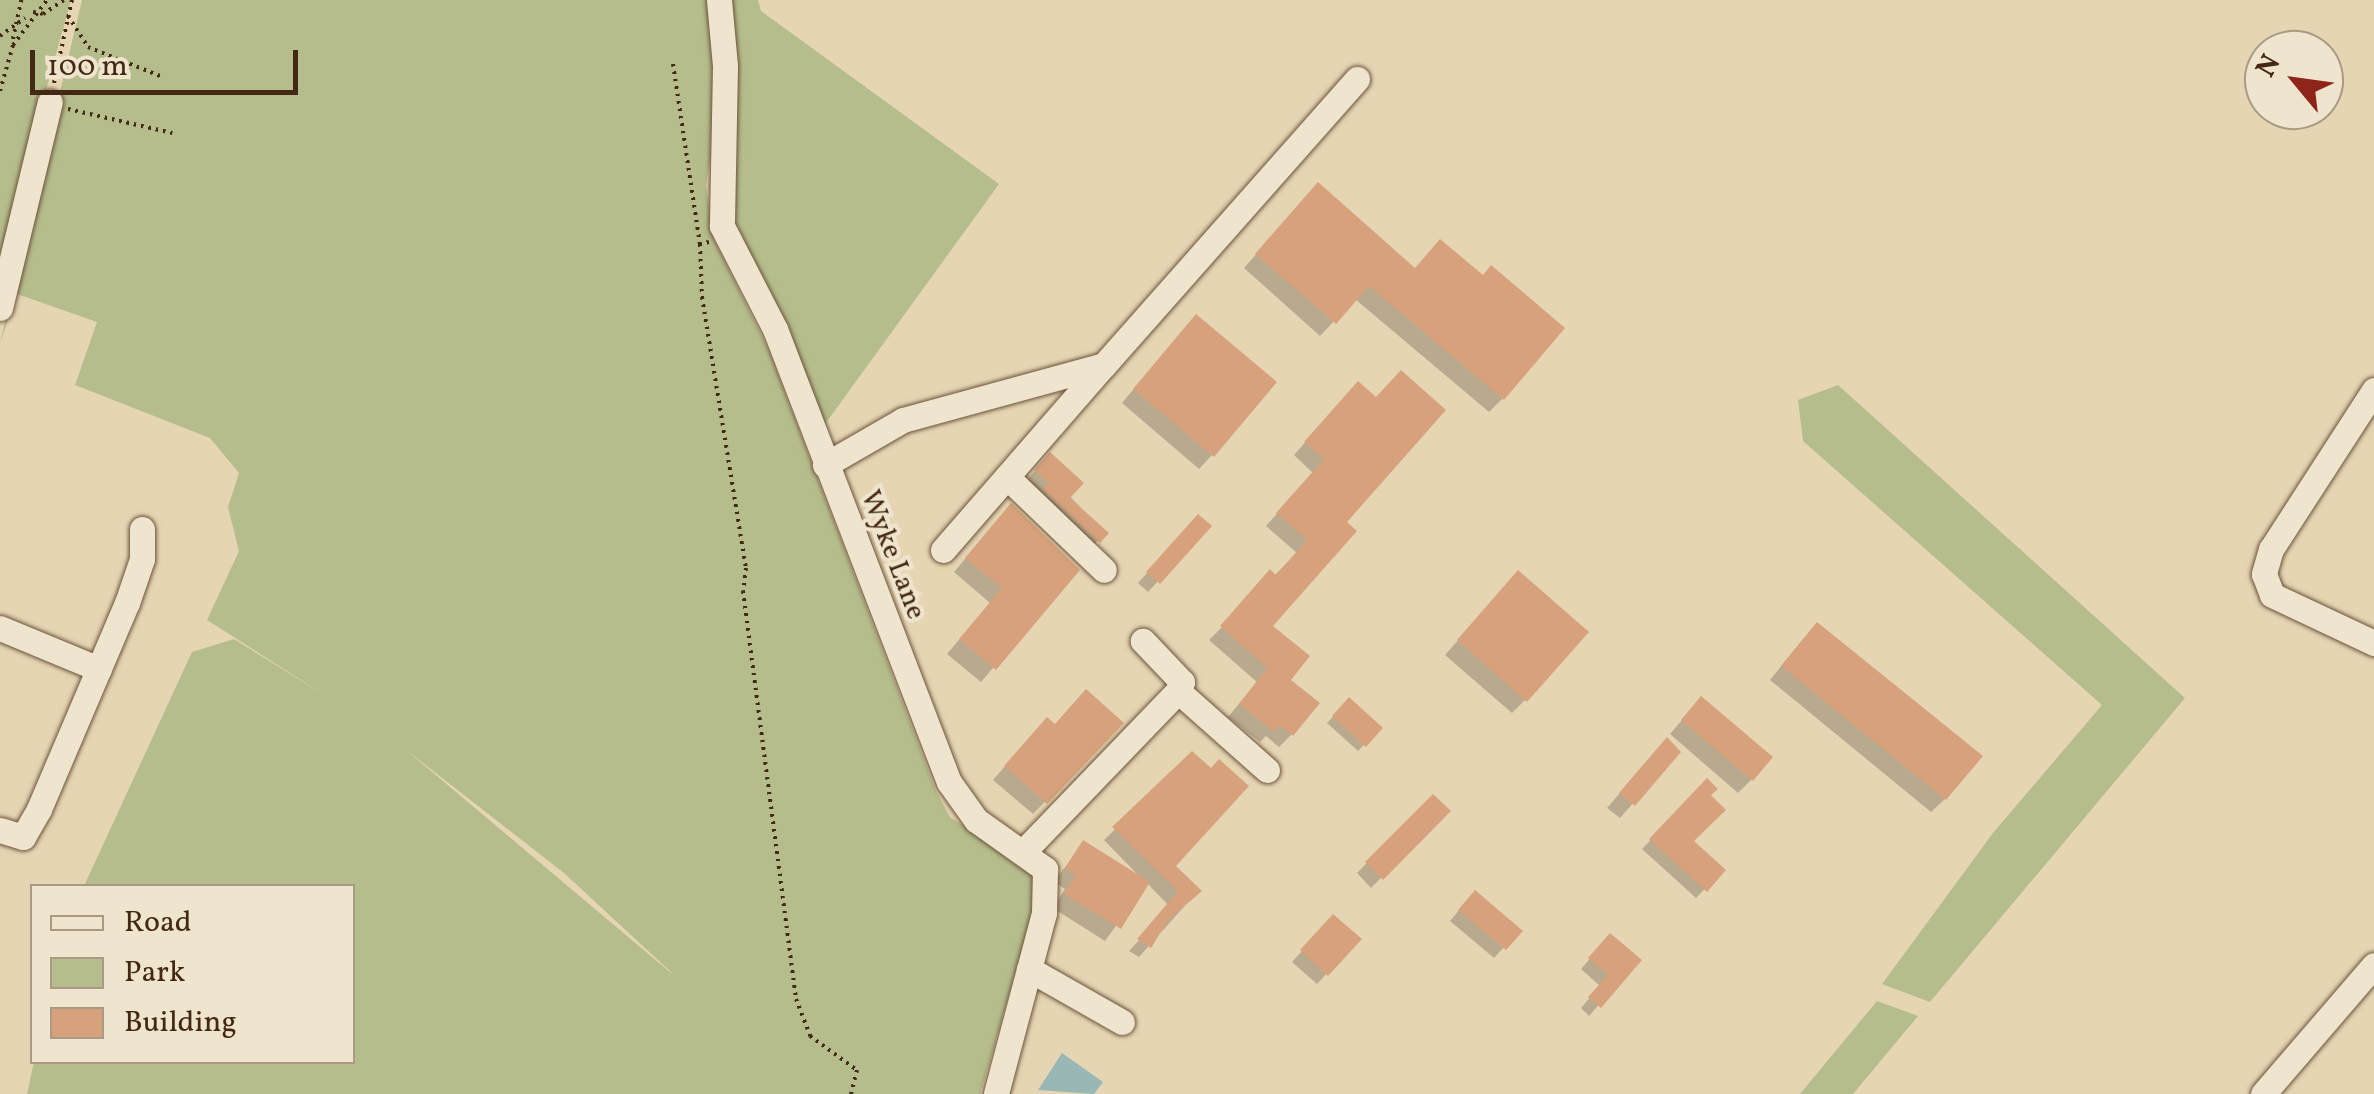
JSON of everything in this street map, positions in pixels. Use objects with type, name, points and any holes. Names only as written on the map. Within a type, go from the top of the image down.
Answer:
[{"type":"street","name":"Wyke Lane","points":[[719,0],[725,66],[722,226],[775,329],[948,782],[976,820],[1045,869],[1044,913],[996,1094]]},
{"type":"street","points":[[943,550],[1357,79]]},
{"type":"street","points":[[0,308],[50,102]]},
{"type":"street","points":[[826,465],[903,420],[1104,365]]},
{"type":"street","points":[[2374,390],[2271,549],[2264,574],[2272,595],[2374,642]]},
{"type":"street","points":[[1007,477],[1104,570]]},
{"type":"street","points":[[0,830],[23,837],[142,560],[142,529]]},
{"type":"street","points":[[0,628],[98,669]]},
{"type":"street","points":[[1024,852],[1178,691],[1182,682],[1143,641]]},
{"type":"street","points":[[1178,691],[1267,770]]},
{"type":"street","points":[[2263,1094],[2374,965]]},
{"type":"street","points":[[1029,969],[1122,1022]]},
{"type":"path","points":[[0,91],[21,0]]},
{"type":"path","points":[[0,36],[47,0]]},
{"type":"path","points":[[33,12],[43,14],[64,0]]},
{"type":"path","points":[[72,0],[50,102],[172,133]]},
{"type":"path","points":[[12,45],[33,12]]},
{"type":"path","points":[[67,15],[88,47],[160,76]]},
{"type":"path","points":[[673,64],[700,244],[714,388],[746,568],[744,591],[792,962],[810,1036],[857,1070],[851,1094]]},
{"type":"path","points":[[700,244],[727,237]]},
{"type":"green space","points":[[0,0],[71,0],[0,257]]},
{"type":"green space","points":[[82,0],[758,0],[761,11],[999,184],[815,438],[722,226],[722,87],[706,185],[714,240],[769,351],[936,791],[950,817],[1031,870],[1036,883],[1036,902],[980,1094],[27,1094],[34,1064],[355,1064],[355,884],[85,884],[192,652],[234,639],[326,696],[207,620],[239,551],[228,507],[239,473],[210,438],[75,385],[97,322],[17,294],[0,343]],"holes":[[[405,749],[564,873],[672,973]]]},
{"type":"green space","points":[[1838,385],[2185,698],[1930,1002],[1882,984],[1993,833],[2102,705],[1803,441],[1798,400]]},
{"type":"green space","points":[[1877,1001],[1918,1016],[1853,1094],[1800,1094]]},
{"type":"water","points":[[1062,1053],[1103,1082],[1094,1094],[1038,1090]]},
{"type":"building","points":[[1318,182],[1415,268],[1440,239],[1483,275],[1491,265],[1565,328],[1504,400],[1369,286],[1336,324],[1255,254]]},
{"type":"building","points":[[1196,314],[1277,382],[1214,457],[1133,389]]},
{"type":"building","points":[[1401,370],[1446,410],[1347,522],[1357,531],[1273,626],[1310,656],[1291,680],[1320,703],[1293,736],[1280,725],[1274,732],[1239,704],[1267,668],[1220,626],[1270,569],[1276,575],[1307,540],[1276,513],[1324,459],[1304,442],[1358,381],[1376,397]]},
{"type":"building","points":[[1050,452],[1084,483],[1070,498],[1109,533],[1100,543],[1043,489],[1049,483],[1034,470]]},
{"type":"building","points":[[1011,503],[1080,570],[996,670],[959,639],[1002,588],[965,558]]},
{"type":"building","points":[[1198,514],[1212,526],[1160,584],[1146,572]]},
{"type":"building","points":[[1518,570],[1589,632],[1527,702],[1457,640]]},
{"type":"building","points":[[1817,622],[1983,756],[1946,800],[1781,666]]},
{"type":"building","points":[[1086,689],[1124,723],[1047,804],[1004,766],[1047,717],[1055,724]]},
{"type":"building","points":[[1701,696],[1773,757],[1753,781],[1681,720]]},
{"type":"building","points":[[1349,697],[1383,728],[1366,747],[1332,716]]},
{"type":"building","points":[[1667,737],[1681,752],[1635,806],[1619,793]]},
{"type":"building","points":[[1192,751],[1211,768],[1219,759],[1249,786],[1176,866],[1202,891],[1168,920],[1151,948],[1137,939],[1178,891],[1112,827]]},
{"type":"building","points":[[1707,778],[1718,789],[1711,795],[1726,810],[1694,841],[1726,870],[1707,892],[1649,839]]},
{"type":"building","points":[[1433,794],[1451,811],[1383,880],[1365,862]]},
{"type":"building","points":[[1083,840],[1150,882],[1121,929],[1064,894],[1076,875],[1065,868]]},
{"type":"building","points":[[1475,890],[1523,931],[1506,950],[1458,910]]},
{"type":"building","points":[[1333,914],[1362,939],[1328,976],[1300,950]]},
{"type":"building","points":[[1610,933],[1642,960],[1601,1008],[1588,997],[1608,975],[1588,958]]}]
